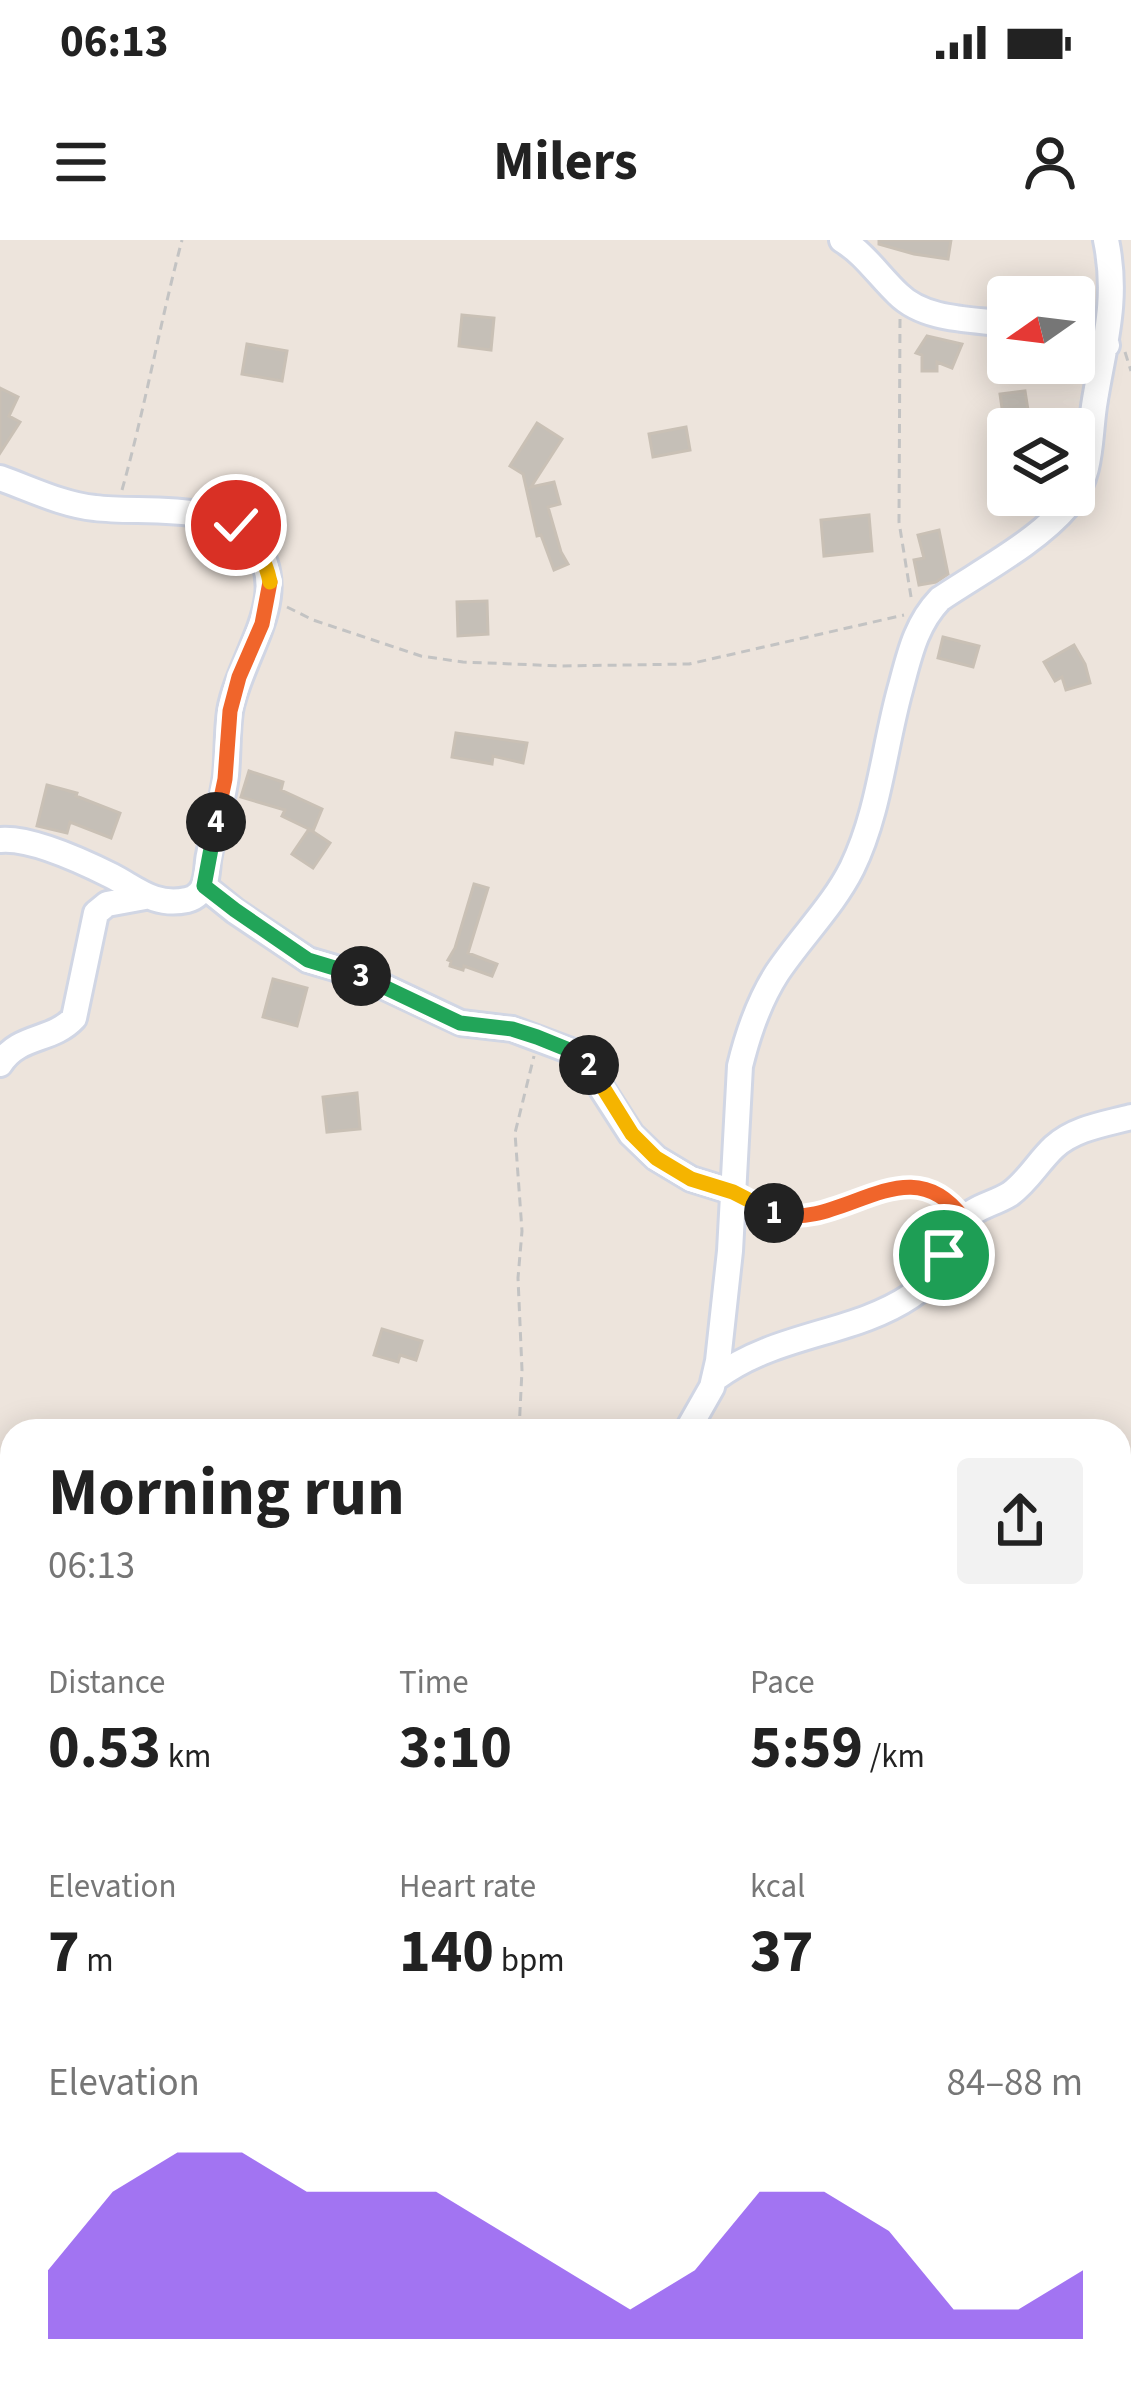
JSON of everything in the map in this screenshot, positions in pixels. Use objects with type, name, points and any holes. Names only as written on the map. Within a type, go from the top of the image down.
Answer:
[{"type":"street","points":[[842,240],[864,256],[900,296],[942,316],[987,321]]},
{"type":"street","points":[[694,1419],[716,1378],[730,1251],[740,1066],[747,1038],[777,974],[852,868],[868,825],[909,650],[929,610],[1027,540],[1068,505],[1080,486],[1089,460],[1094,407],[1122,268],[1106,240]]},
{"type":"street","points":[[1095,343],[1107,345]]},
{"type":"street","points":[[0,478],[92,508],[183,513],[236,525],[266,562],[270,580],[262,624],[230,711],[225,779],[204,886],[183,901],[145,897],[107,904],[96,913],[78,1010],[67,1026],[3,1054]]},
{"type":"street","points":[[0,840],[68,857],[145,897]]},
{"type":"street","points":[[204,886],[308,960],[359,975],[460,1023],[512,1029],[579,1054],[632,1134],[656,1158],[691,1179],[732,1193]]},
{"type":"street","points":[[716,1378],[752,1354],[913,1296],[931,1280],[963,1218],[1021,1185],[1067,1137],[1131,1117]]},
{"type":"path","points":[[116,509],[182,240]]},
{"type":"path","points":[[269,598],[313,620],[421,656],[562,666],[689,664],[906,614],[912,605],[899,522],[900,296]]},
{"type":"path","points":[[520,1419],[522,1231],[515,1133],[537,1037]]},
{"type":"path","points":[[732,1193],[789,1216],[822,1212],[902,1188],[924,1187],[946,1199],[963,1218]]},
{"type":"building","points":[[879,240],[951,240],[948,259],[914,254],[879,244]]},
{"type":"building","points":[[462,315],[494,318],[491,350],[459,346]]},
{"type":"building","points":[[927,336],[962,344],[952,368],[937,362],[937,371],[922,371],[922,355],[916,353]]},
{"type":"building","points":[[247,344],[287,351],[282,381],[242,374]]},
{"type":"building","points":[[0,388],[18,397],[9,416],[20,422],[0,453]]},
{"type":"building","points":[[1025,391],[1028,408],[1002,408],[1000,394]]},
{"type":"building","points":[[537,423],[562,439],[531,487],[554,482],[560,504],[548,507],[568,564],[554,570],[541,535],[537,536],[523,474],[510,466]]},
{"type":"building","points":[[686,427],[690,450],[653,457],[649,434]]},
{"type":"building","points":[[869,515],[872,551],[824,556],[821,520]]},
{"type":"building","points":[[939,530],[948,574],[919,585],[914,560],[924,558],[918,535]]},
{"type":"building","points":[[487,601],[488,634],[458,636],[457,602]]},
{"type":"building","points":[[943,637],[979,646],[973,667],[938,658]]},
{"type":"building","points":[[1074,645],[1090,683],[1066,690],[1062,677],[1055,681],[1044,662]]},
{"type":"building","points":[[456,733],[527,743],[523,763],[493,756],[492,764],[452,757]]},
{"type":"building","points":[[249,771],[283,782],[281,790],[322,809],[313,831],[282,816],[285,810],[241,797]]},
{"type":"building","points":[[47,785],[120,813],[111,838],[70,822],[67,833],[37,826]]},
{"type":"building","points":[[309,829],[330,843],[313,868],[292,854]]},
{"type":"building","points":[[474,884],[488,888],[468,953],[497,964],[492,976],[450,966],[448,960]]},
{"type":"building","points":[[273,979],[307,988],[297,1026],[263,1017]]},
{"type":"building","points":[[357,1093],[360,1129],[327,1132],[323,1097]]},
{"type":"building","points":[[382,1329],[422,1341],[416,1360],[400,1355],[398,1362],[374,1355]]},
{"type":"route","points":[[236,525],[266,562],[269,598],[230,711],[225,779],[204,886],[308,960],[359,975],[460,1023],[512,1029],[579,1054],[632,1134],[656,1158],[691,1179],[733,1192],[782,1216],[822,1212],[902,1188],[936,1191],[963,1218],[944,1255]]}]
